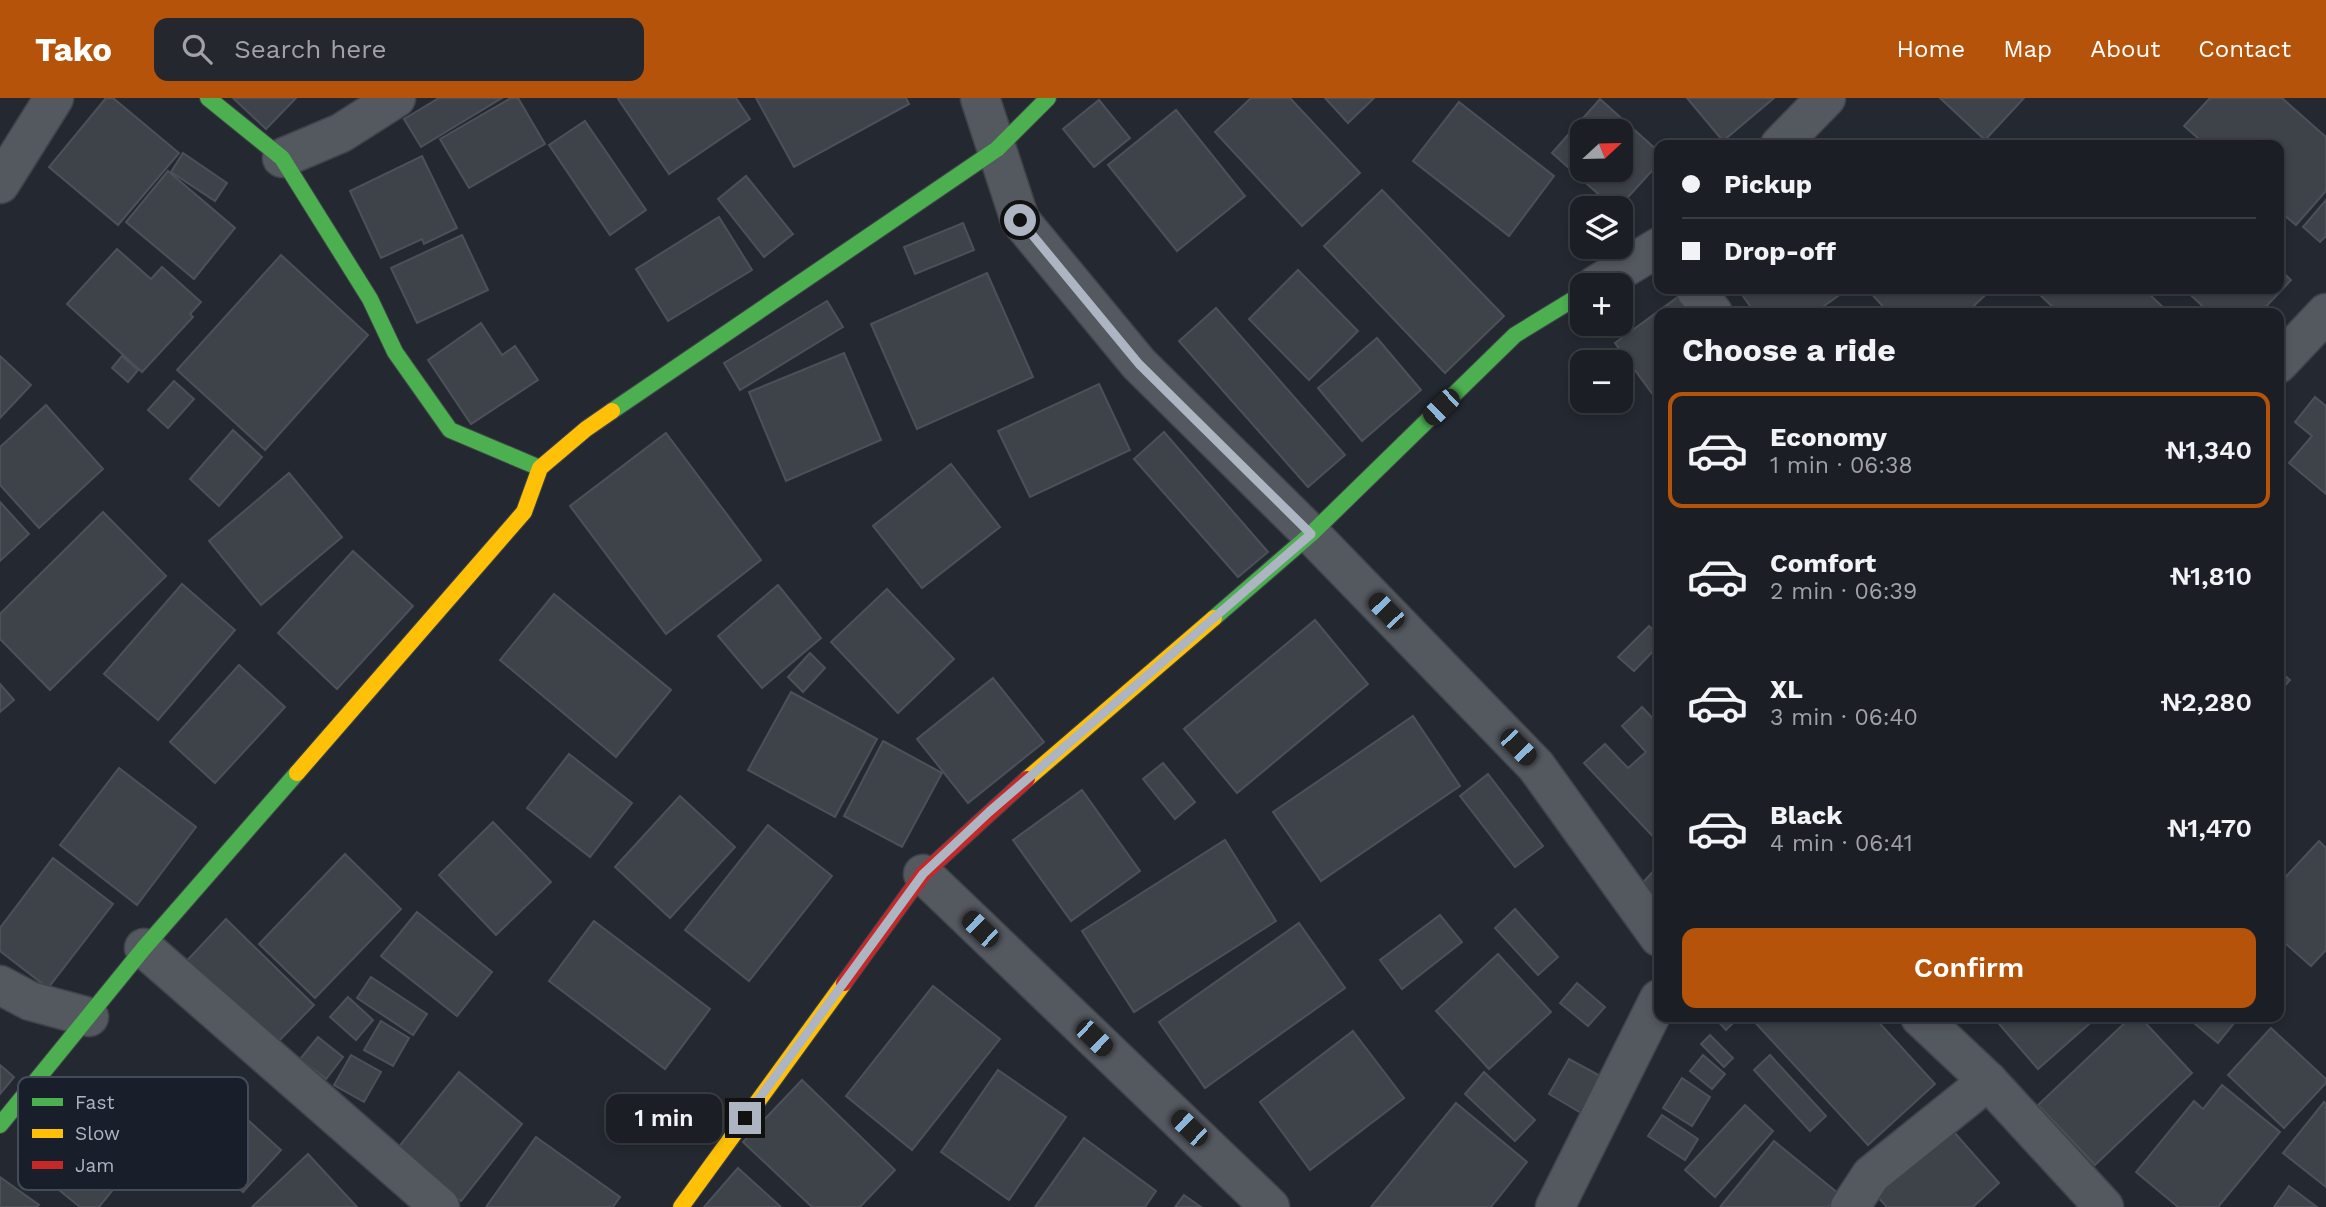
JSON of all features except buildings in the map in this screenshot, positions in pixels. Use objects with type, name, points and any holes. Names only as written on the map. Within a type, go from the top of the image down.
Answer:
[{"type":"street","points":[[0,184],[54,98]]},
{"type":"street","points":[[208,98],[282,158],[370,299],[395,352],[450,430],[540,468]]},
{"type":"street","points":[[282,158],[341,133],[396,98]]},
{"type":"street","points":[[980,98],[1020,220],[1139,364],[1311,534],[1536,766],[1654,930]]},
{"type":"street","points":[[40,1077],[144,948],[524,512],[540,468],[586,429],[997,149],[1048,98]]},
{"type":"street","points":[[1785,140],[1826,98]]},
{"type":"street","points":[[1616,273],[1654,250]]},
{"type":"street","points":[[681,1207],[923,874],[989,812],[1311,534],[1515,335],[1570,301]]},
{"type":"street","points":[[2284,358],[2326,313]]},
{"type":"street","points":[[923,874],[1270,1207]]},
{"type":"street","points":[[144,948],[407,1194],[440,1207]]},
{"type":"street","points":[[0,985],[30,1001],[89,1017]]},
{"type":"street","points":[[1555,1207],[1654,1009]]},
{"type":"street","points":[[1925,1022],[1988,1081],[2104,1207]]},
{"type":"street","points":[[1850,1207],[1871,1175],[1988,1081]]},
{"type":"street","points":[[0,1125],[18,1103]]},
{"type":"traffic: fast","points":[[208,98],[282,158],[370,299],[395,352],[450,430],[540,468]]},
{"type":"traffic: fast","points":[[612,411],[997,149],[1048,98]]},
{"type":"traffic: fast","points":[[1214,618],[1311,534],[1515,335],[1570,301]]},
{"type":"traffic: fast","points":[[39,1077],[144,948],[297,773]]},
{"type":"traffic: fast","points":[[0,1125],[18,1103]]},
{"type":"traffic: slow","points":[[297,773],[524,512],[540,468],[612,411]]},
{"type":"traffic: slow","points":[[1027,779],[1214,618]]},
{"type":"traffic: slow","points":[[681,1207],[844,983]]},
{"type":"traffic: jam","points":[[844,983],[923,874],[1027,779]]},
{"type":"route","points":[[745,1118],[923,874],[989,812],[1311,534],[1139,364],[1020,220]]}]
